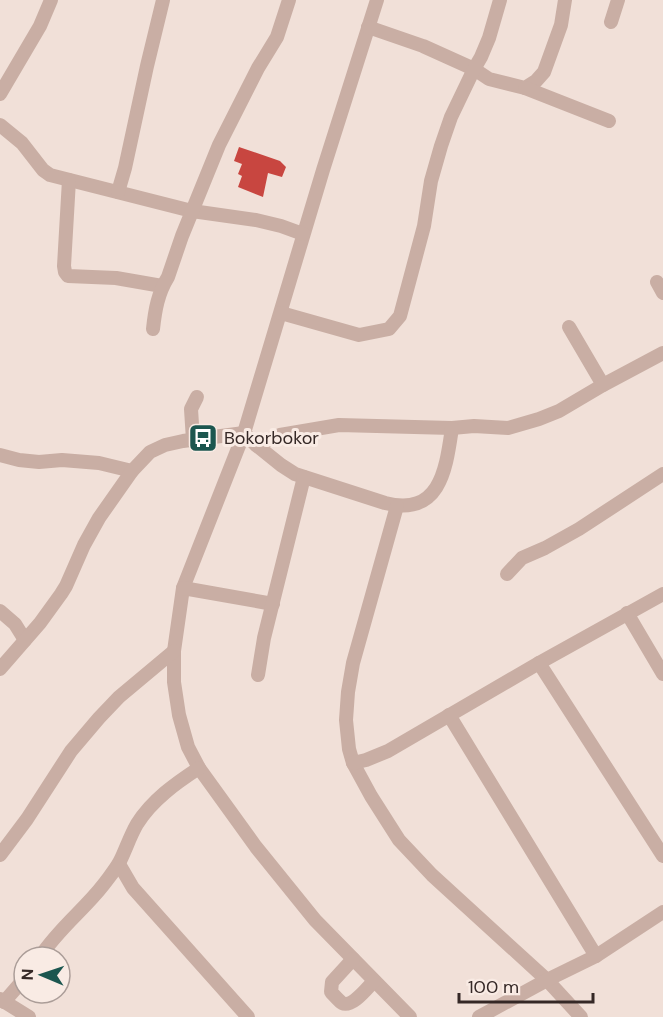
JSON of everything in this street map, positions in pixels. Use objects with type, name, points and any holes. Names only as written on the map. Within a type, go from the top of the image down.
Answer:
[{"type":"street","points":[[0,94],[40,26],[51,0]]},
{"type":"street","points":[[118,192],[126,168],[163,0]]},
{"type":"street","points":[[153,329],[155,310],[162,286],[168,277],[192,211],[231,119],[277,38],[289,0]]},
{"type":"street","points":[[377,0],[303,234],[244,433],[183,588],[174,651],[174,682],[179,715],[188,747],[198,768],[256,847],[315,920],[410,1017]]},
{"type":"street","points":[[281,313],[358,335],[389,329],[400,316],[424,225],[431,181],[441,146],[451,117],[482,57],[500,0]]},
{"type":"street","points":[[525,88],[544,72],[561,25],[565,0]]},
{"type":"street","points":[[611,22],[618,0]]},
{"type":"street","points":[[368,27],[423,46],[474,69],[489,79],[525,88],[609,121]]},
{"type":"street","points":[[0,125],[22,143],[43,170],[50,175],[192,211],[256,220],[303,234]]},
{"type":"street","points":[[69,180],[65,272],[68,276],[117,278],[162,286]]},
{"type":"street","points":[[569,327],[603,385]]},
{"type":"street","points":[[256,445],[280,435],[339,425],[508,428],[559,411],[663,353]]},
{"type":"street","points":[[193,440],[191,409],[197,397]]},
{"type":"street","points":[[244,433],[289,471],[397,506],[408,506],[429,496],[438,486],[446,468],[452,428]]},
{"type":"street","points":[[0,669],[40,622],[66,586],[99,518],[132,471],[150,452],[193,440],[244,433]]},
{"type":"street","points":[[0,455],[39,462],[62,460],[99,463],[132,471]]},
{"type":"street","points":[[507,574],[522,558],[579,529],[663,474]]},
{"type":"street","points":[[258,675],[264,638],[303,477]]},
{"type":"street","points":[[397,506],[353,663],[348,692],[346,720],[353,763],[399,840],[432,875],[548,980],[580,1017]]},
{"type":"street","points":[[183,588],[273,604]]},
{"type":"street","points":[[353,763],[388,751],[663,594]]},
{"type":"street","points":[[0,611],[15,624],[25,640]]},
{"type":"street","points":[[627,613],[663,674]]},
{"type":"street","points":[[0,855],[27,819],[71,751],[99,718],[127,690],[174,651]]},
{"type":"street","points":[[539,663],[663,856]]},
{"type":"street","points":[[449,715],[596,956]]},
{"type":"street","points":[[49,945],[102,887],[119,864],[129,839],[149,808],[178,781],[198,768]]},
{"type":"street","points":[[119,864],[134,888],[248,1017]]},
{"type":"street","points":[[479,1017],[596,956],[663,912]]},
{"type":"street","points":[[353,959],[332,982],[331,992],[347,1004],[353,1002],[374,981]]},
{"type":"street","points":[[2,1000],[28,1017]]},
{"type":"building","points":[[239,147],[280,161],[286,167],[282,177],[268,173],[263,197],[238,187],[242,176],[238,174],[242,164],[234,161]]},
{"type":"place","name":"Bokorbokor","points":[[203,438]]}]
